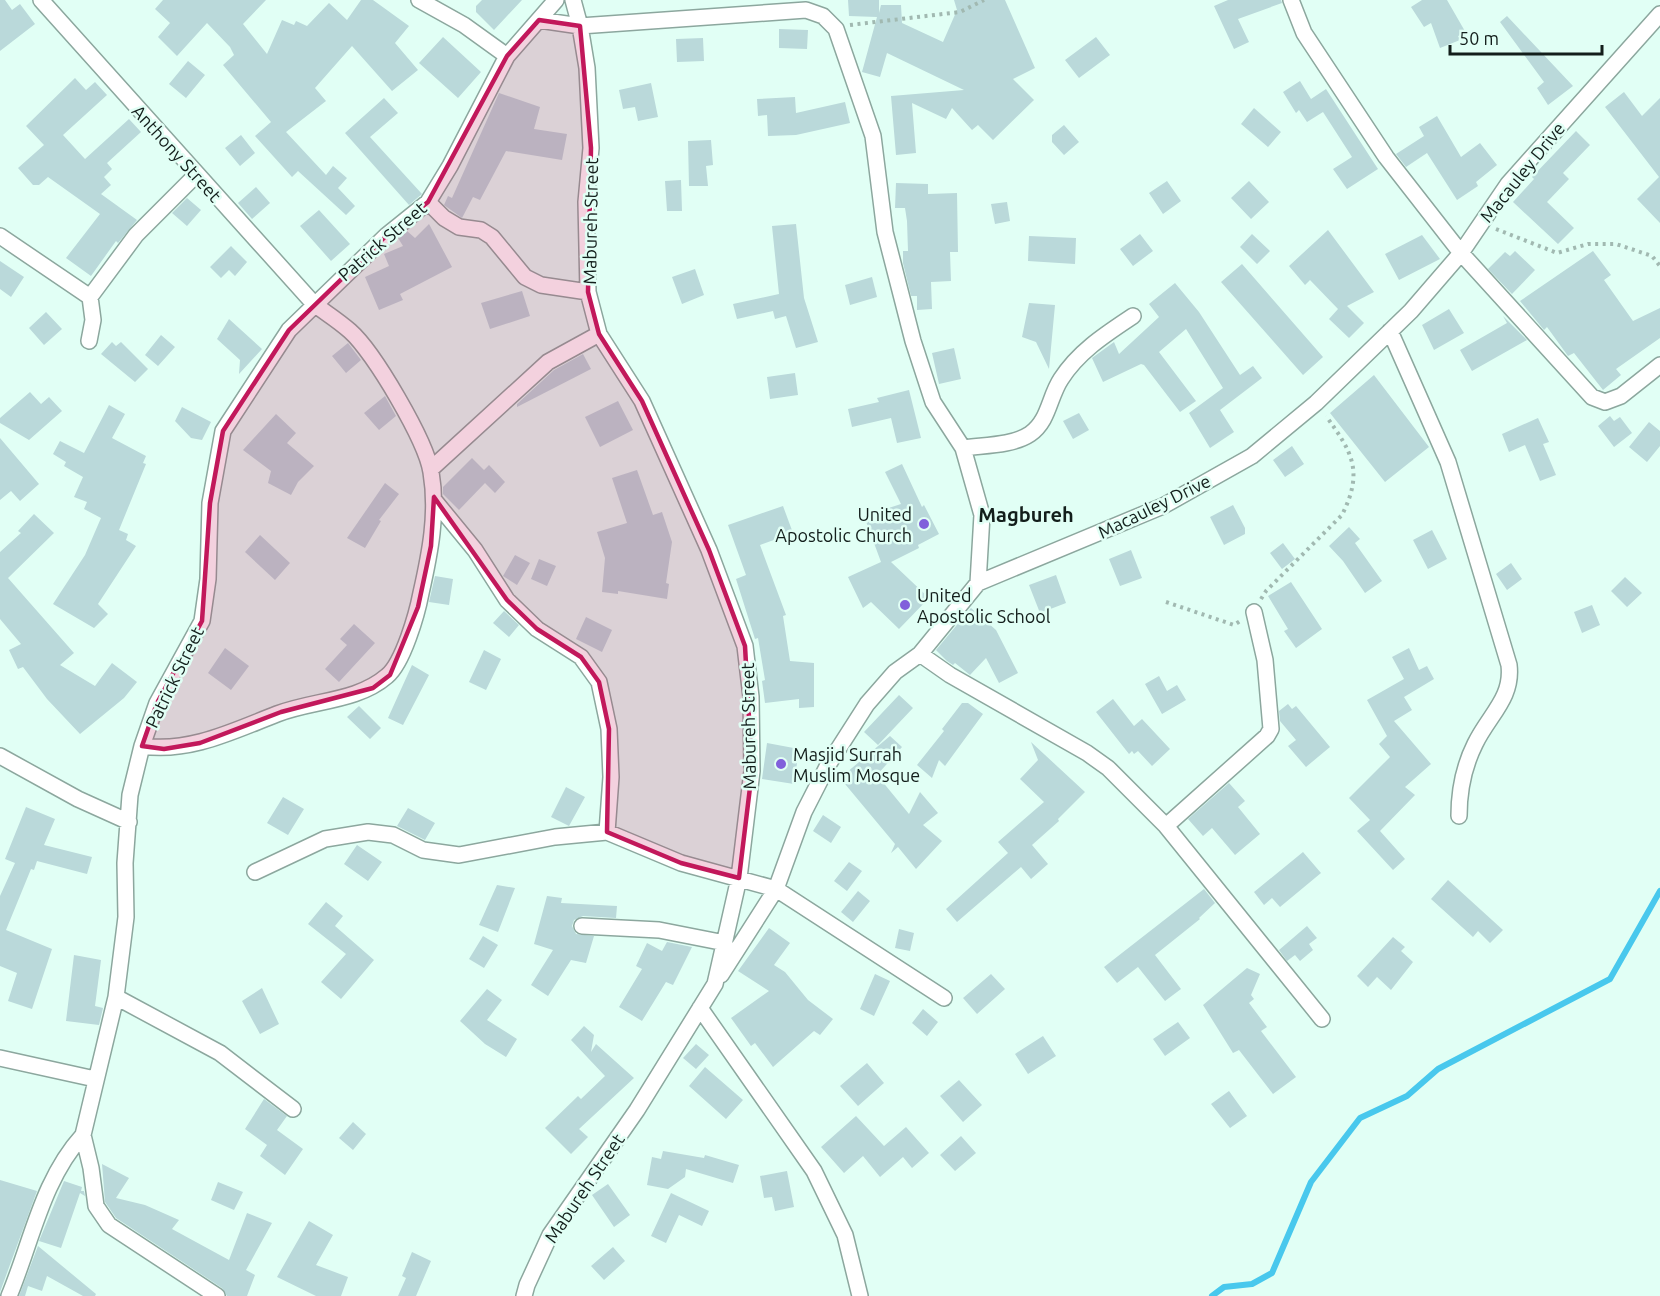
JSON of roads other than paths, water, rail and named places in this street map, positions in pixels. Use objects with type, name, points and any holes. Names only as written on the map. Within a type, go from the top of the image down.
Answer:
[{"type":"street","name":"Anthony Street","points":[[41,0],[314,304],[351,332],[371,355],[403,408],[431,469],[434,500],[431,546],[418,607],[397,664],[390,675],[373,688],[335,700],[311,703],[291,709],[200,743],[164,749],[142,746]]},
{"type":"street","points":[[419,0],[464,25],[507,56]]},
{"type":"street","name":"Patrick Street","points":[[217,1296],[109,1225],[96,1206],[92,1168],[83,1135],[116,997],[126,917],[125,863],[130,795],[142,746],[157,703],[202,621],[208,579],[210,503],[224,431],[290,330],[387,235],[428,202],[450,166],[507,56],[556,0]]},
{"type":"street","name":"Mabureh Street","points":[[524,1296],[526,1285],[550,1235],[637,1110],[715,984],[740,878],[752,771],[751,697],[746,646],[709,550],[642,401],[599,334],[588,292],[586,202],[591,148],[587,68],[573,0]]},
{"type":"street","points":[[1291,0],[1304,33],[1386,157],[1461,253],[1592,397],[1605,402],[1621,396],[1660,365]]},
{"type":"street","points":[[539,20],[580,26],[806,10],[823,16],[836,29],[873,136],[885,232],[913,341],[933,402],[963,448],[982,515],[978,584]]},
{"type":"street","name":"Macauley Drive","points":[[715,984],[776,889],[804,812],[828,765],[867,704],[895,672],[920,654],[978,584],[1163,506],[1252,456],[1316,403],[1411,311],[1461,253],[1508,184],[1660,14]]},
{"type":"street","points":[[89,341],[93,320],[90,297],[136,236],[196,175]]},
{"type":"street","points":[[428,202],[444,218],[459,227],[481,230],[492,237],[525,277],[541,285],[588,292]]},
{"type":"street","points":[[0,236],[90,297]]},
{"type":"street","points":[[963,448],[1007,442],[1029,435],[1040,425],[1060,380],[1086,349],[1133,316]]},
{"type":"street","points":[[1390,331],[1448,462],[1509,665],[1511,682],[1483,727],[1468,763],[1459,794],[1459,816]]},
{"type":"street","points":[[431,469],[548,362],[599,334]]},
{"type":"street","points":[[434,500],[475,550],[507,600],[537,629],[581,657],[598,682],[609,729],[611,777],[607,832]]},
{"type":"street","points":[[1166,826],[1267,736],[1271,729],[1265,660],[1254,612]]},
{"type":"street","points":[[920,654],[950,675],[1087,753],[1108,768],[1166,826],[1322,1019]]},
{"type":"street","points":[[0,756],[78,799],[129,822]]},
{"type":"street","points":[[255,872],[325,839],[368,832],[393,835],[423,850],[459,855],[555,837],[607,832],[681,863],[776,889],[944,998]]},
{"type":"street","points":[[582,926],[658,930],[725,943]]},
{"type":"street","points":[[116,997],[220,1053],[293,1109]]},
{"type":"street","points":[[700,1008],[814,1171],[845,1235],[860,1296]]},
{"type":"street","points":[[0,1058],[95,1078]]},
{"type":"street","points":[[9,1296],[50,1182],[66,1154],[83,1135]]},
{"type":"waterway","points":[[1212,1296],[1224,1287],[1252,1284],[1272,1273],[1311,1182],[1360,1118],[1407,1096],[1438,1069],[1610,979],[1660,891]]},
{"type":"place","name":"United Apostolic Church","points":[[924,524]]},
{"type":"place","name":"United Apostolic School","points":[[905,605]]},
{"type":"place","name":"Masjid Surrah Muslim Mosque","points":[[781,764]]},
{"type":"district","name":"Magbureh","points":[[1026,514]]}]
